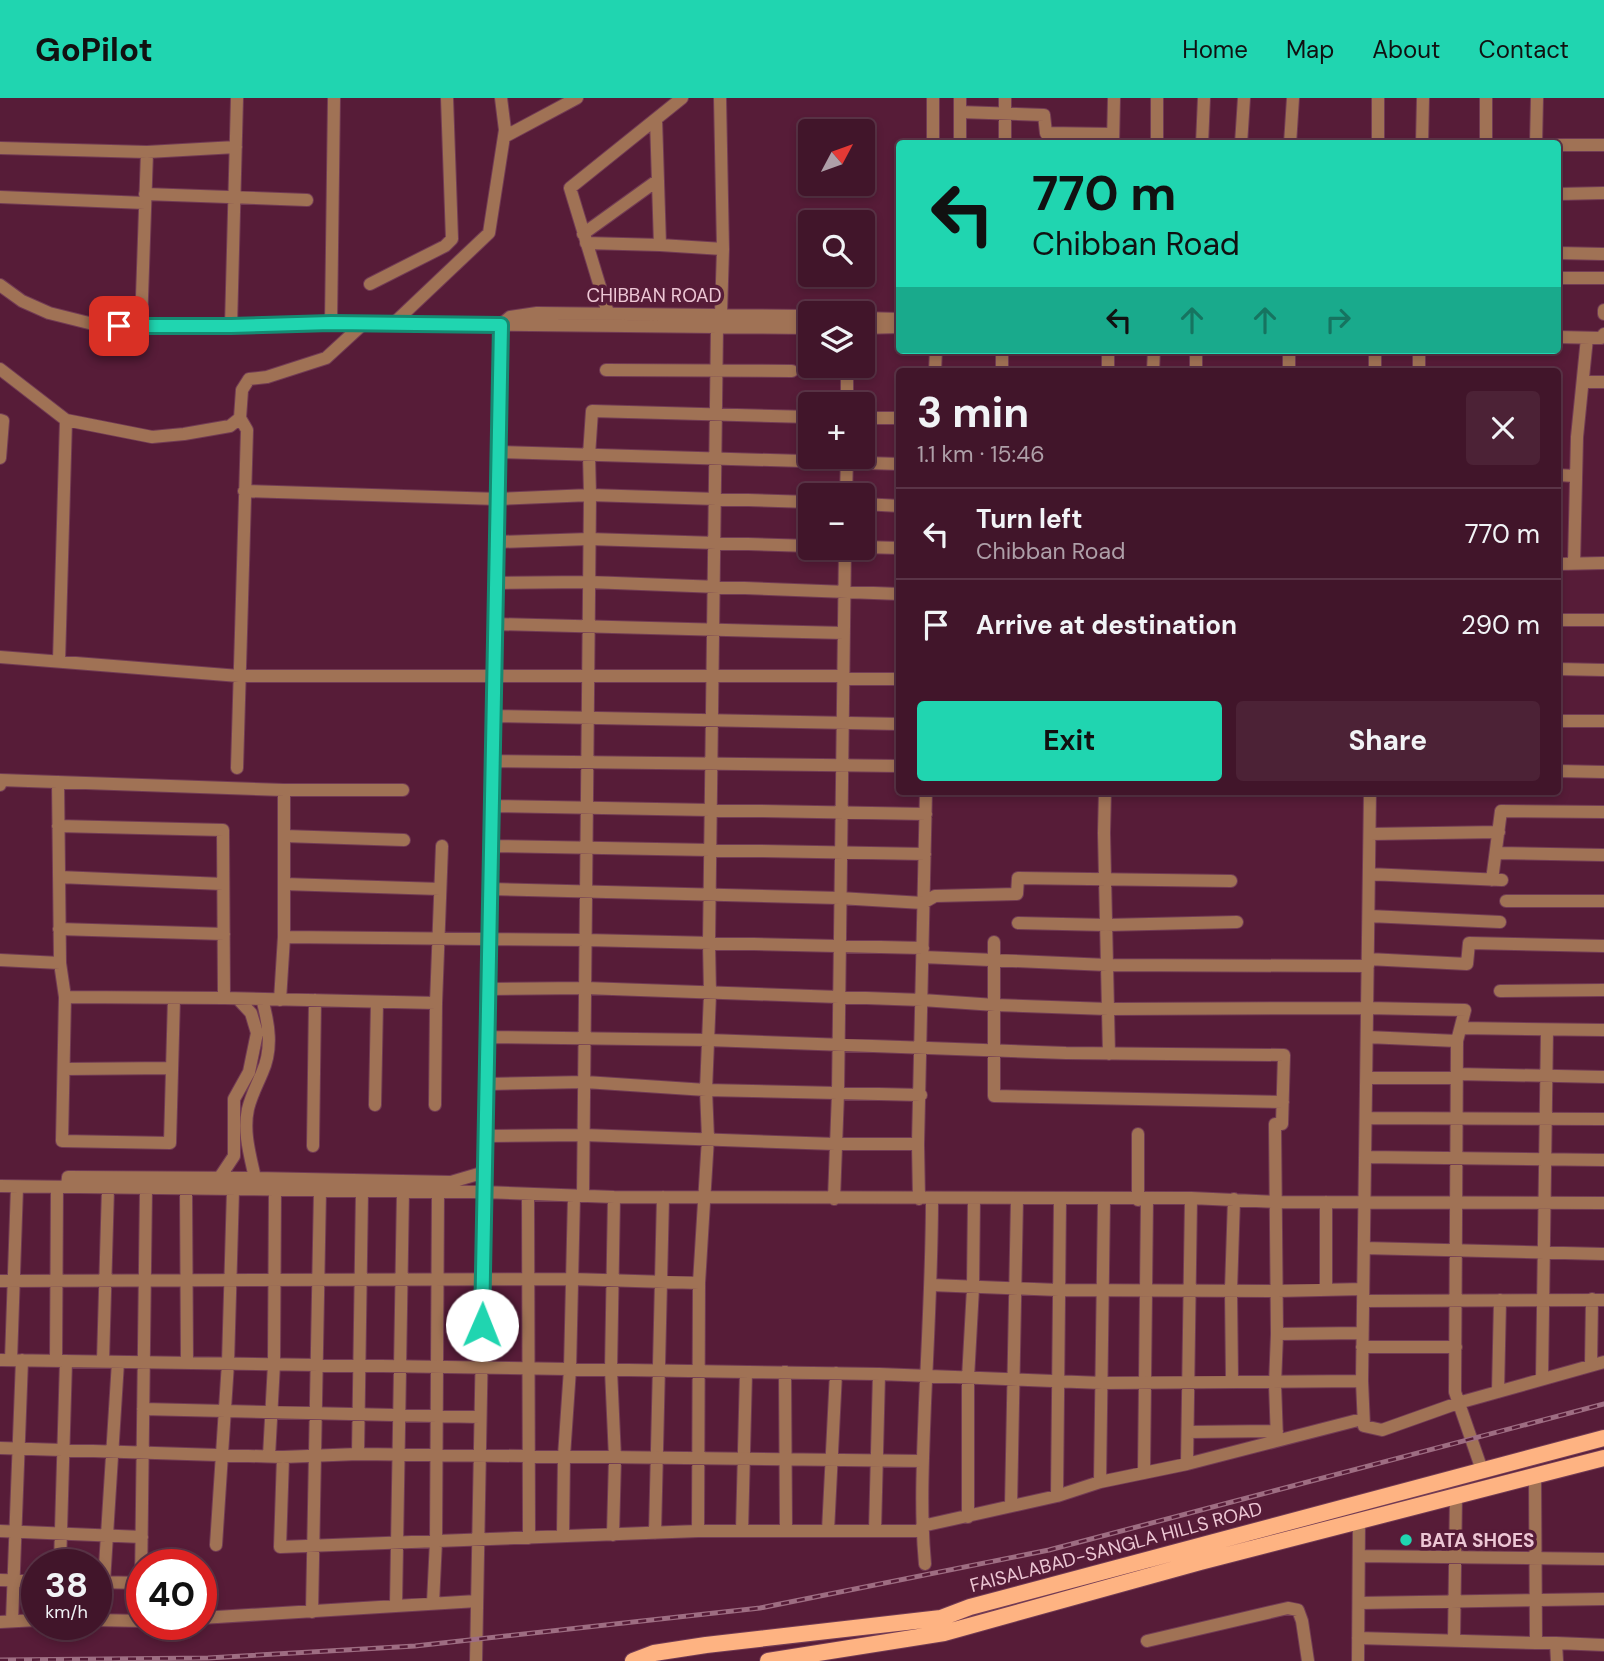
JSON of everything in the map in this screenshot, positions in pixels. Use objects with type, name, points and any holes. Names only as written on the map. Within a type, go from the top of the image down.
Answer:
[{"type":"main road","name":"FAISALABAD-SANGLA HILLS ROAD","points":[[768,1661],[944,1633],[1318,1523],[1482,1470],[1604,1438]]},
{"type":"main road","points":[[1557,1450],[1563,1470]]},
{"type":"main road","name":"FAISALABAD-SANGLA HILLS ROAD","points":[[633,1661],[654,1653],[706,1645],[941,1618],[970,1607],[1318,1523],[1359,1522],[1604,1458]]},
{"type":"street","points":[[231,326],[237,98]]},
{"type":"street","points":[[331,323],[334,98]]},
{"type":"street","points":[[370,284],[445,246],[452,239],[447,98]]},
{"type":"street","points":[[394,324],[489,233],[503,137],[501,98]]},
{"type":"street","points":[[503,137],[577,98]]},
{"type":"street","points":[[608,313],[570,188],[682,98]]},
{"type":"street","points":[[698,1531],[699,1283],[708,1138],[706,1090],[710,994],[716,415],[723,249],[720,98]]},
{"type":"street","points":[[933,98],[933,140]]},
{"type":"street","points":[[960,98],[960,140]]},
{"type":"street","points":[[1005,98],[1005,140]]},
{"type":"street","points":[[960,112],[1044,115],[1046,133],[1113,139],[1114,98]]},
{"type":"street","points":[[1157,98],[1157,140]]},
{"type":"street","points":[[1202,140],[1204,98]]},
{"type":"street","points":[[1241,140],[1244,98]]},
{"type":"street","points":[[1290,140],[1293,98]]},
{"type":"street","points":[[1378,98],[1378,140]]},
{"type":"street","points":[[1422,140],[1423,98]]},
{"type":"street","points":[[1486,98],[1486,140]]},
{"type":"street","points":[[1536,140],[1537,98]]},
{"type":"street","points":[[656,119],[660,245]]},
{"type":"street","points":[[1561,145],[1604,145]]},
{"type":"street","points":[[0,148],[148,152],[236,146]]},
{"type":"street","points":[[141,326],[148,152]]},
{"type":"street","points":[[584,239],[658,180]]},
{"type":"street","points":[[1561,194],[1604,193]]},
{"type":"street","points":[[0,197],[233,197],[307,200]]},
{"type":"street","points":[[584,239],[723,249]]},
{"type":"street","points":[[1561,253],[1604,254]]},
{"type":"street","points":[[1561,278],[1604,278]]},
{"type":"street","name":"CHIBBAN ROAD","points":[[0,285],[22,301],[49,313],[97,325],[501,325],[798,317]]},
{"type":"street","name":"CHIBBAN ROAD","points":[[501,325],[510,317],[537,313],[608,313],[798,327]]},
{"type":"street","points":[[875,318],[896,319]]},
{"type":"street","points":[[237,768],[247,429],[240,418],[242,390],[246,382],[326,358],[363,324]]},
{"type":"street","points":[[476,1661],[501,325]]},
{"type":"street","points":[[875,328],[896,327]]},
{"type":"street","points":[[1561,337],[1601,338],[1604,334]]},
{"type":"street","points":[[1574,564],[1577,438],[1587,338]]},
{"type":"street","points":[[0,369],[66,420],[152,437],[184,435],[230,426],[240,418]]},
{"type":"street","points":[[607,370],[792,371]]},
{"type":"street","points":[[1584,382],[1604,382]]},
{"type":"street","points":[[563,1536],[571,1279],[584,1135],[589,455],[592,411],[798,417]]},
{"type":"street","points":[[875,418],[896,418]]},
{"type":"street","points":[[0,420],[3,421],[0,458]]},
{"type":"street","points":[[60,661],[66,420]]},
{"type":"street","points":[[499,452],[798,458]]},
{"type":"street","points":[[875,461],[896,464]]},
{"type":"street","points":[[1561,475],[1575,476]]},
{"type":"street","points":[[244,491],[498,499],[590,495],[798,502]]},
{"type":"street","points":[[875,505],[896,506]]},
{"type":"street","points":[[497,542],[589,539],[798,546]]},
{"type":"street","points":[[875,547],[896,548]]},
{"type":"street","points":[[834,1199],[838,1093],[845,560]]},
{"type":"street","points":[[1561,564],[1604,564]]},
{"type":"street","points":[[496,583],[589,582],[896,594]]},
{"type":"street","points":[[1561,620],[1604,620]]},
{"type":"street","points":[[495,624],[844,633]]},
{"type":"street","points":[[0,657],[239,676],[588,674],[896,679]]},
{"type":"street","points":[[1561,669],[1604,670]]},
{"type":"street","points":[[494,716],[896,724]]},
{"type":"street","points":[[1561,721],[1604,721]]},
{"type":"street","points":[[493,761],[896,766]]},
{"type":"street","points":[[1561,771],[1604,772]]},
{"type":"street","points":[[0,785],[0,780],[284,790],[403,790]]},
{"type":"street","points":[[58,782],[60,963],[65,997],[62,1141],[170,1143],[174,998]]},
{"type":"street","points":[[280,1000],[285,937],[284,790]]},
{"type":"street","points":[[926,795],[918,1144],[931,1285],[923,1461],[922,1529],[926,1564]]},
{"type":"street","points":[[1105,795],[1109,1054]]},
{"type":"street","points":[[931,1285],[1058,1290],[1326,1289],[1363,1295],[1456,1300],[1598,1300],[1598,1364],[1497,1392],[1382,1430],[1364,1426],[1362,1333],[1363,1295],[1364,1248],[1364,1202],[1366,1118],[1370,795]]},
{"type":"street","points":[[492,806],[926,814]]},
{"type":"street","points":[[1369,874],[1497,880],[1496,853],[1502,811],[1604,812]]},
{"type":"street","points":[[58,826],[223,830],[224,998]]},
{"type":"street","points":[[1370,834],[1499,832]]},
{"type":"street","points":[[284,836],[404,840]]},
{"type":"street","points":[[435,1105],[442,846]]},
{"type":"street","points":[[491,846],[925,854]]},
{"type":"street","points":[[1496,853],[1604,855]]},
{"type":"street","points":[[59,877],[223,884]]},
{"type":"street","points":[[490,890],[839,898],[923,903],[935,896],[1017,894],[1018,878],[1231,881]]},
{"type":"street","points":[[284,884],[440,889]]},
{"type":"street","points":[[1506,901],[1604,901]]},
{"type":"street","points":[[1368,916],[1500,922]]},
{"type":"street","points":[[1018,923],[1106,925],[1237,922]]},
{"type":"street","points":[[59,929],[224,934]]},
{"type":"street","points":[[285,937],[489,938],[838,946],[994,961],[1107,965],[1368,962],[1467,964],[1469,943],[1604,946]]},
{"type":"street","points":[[994,942],[994,1096],[1283,1102]]},
{"type":"street","points":[[0,960],[60,963]]},
{"type":"street","points":[[488,989],[585,988],[1108,1009],[1465,1010],[1457,1041],[1455,1392],[1482,1470]]},
{"type":"street","points":[[1500,991],[1604,990]]},
{"type":"street","points":[[65,997],[436,1003]]},
{"type":"street","points":[[220,1177],[234,1156],[234,1099],[249,1072],[257,1033],[251,1013],[238,999]]},
{"type":"street","points":[[256,1178],[246,1132],[247,1110],[253,1090],[263,1072],[268,1051],[269,1025],[262,999]]},
{"type":"street","points":[[313,1146],[315,1000]]},
{"type":"street","points":[[375,1105],[377,1002]]},
{"type":"street","points":[[1461,1028],[1604,1030]]},
{"type":"street","points":[[1542,1379],[1547,1030]]},
{"type":"street","points":[[487,1037],[708,1040],[1109,1054],[1284,1055],[1282,1124],[1275,1124],[1277,1436]]},
{"type":"street","points":[[1367,1037],[1457,1041]]},
{"type":"street","points":[[64,1069],[172,1068]]},
{"type":"street","points":[[1366,1078],[1604,1077]]},
{"type":"street","points":[[487,1084],[585,1082],[706,1090],[921,1095]]},
{"type":"street","points":[[1366,1118],[1604,1119]]},
{"type":"street","points":[[1138,1134],[1146,1289],[1144,1473]]},
{"type":"street","points":[[487,1136],[584,1135],[835,1144],[918,1144]]},
{"type":"street","points":[[1365,1157],[1604,1160]]},
{"type":"street","points":[[451,1182],[485,1171]]},
{"type":"street","points":[[60,1549],[63,1450],[56,1280],[62,1187],[68,1177],[451,1182],[485,1190],[528,1195],[614,1197],[1604,1203]]},
{"type":"street","points":[[0,1186],[438,1192],[485,1190]]},
{"type":"street","points":[[6,1621],[14,1580],[19,1448],[11,1360],[18,1187]]},
{"type":"street","points":[[103,1361],[108,1188]]},
{"type":"street","points":[[142,1549],[146,1188]]},
{"type":"street","points":[[186,1189],[187,1363]]},
{"type":"street","points":[[216,1545],[228,1363],[233,1189]]},
{"type":"street","points":[[268,1457],[274,1364],[275,1190]]},
{"type":"street","points":[[312,1612],[320,1191]]},
{"type":"street","points":[[358,1454],[362,1191]]},
{"type":"street","points":[[396,1605],[403,1191]]},
{"type":"street","points":[[433,1603],[436,1541],[438,1192]]},
{"type":"street","points":[[528,1195],[529,1538]]},
{"type":"street","points":[[613,1535],[615,1458],[611,1370],[614,1197]]},
{"type":"street","points":[[655,1533],[663,1197]]},
{"type":"street","points":[[968,1517],[968,1378],[974,1198]]},
{"type":"street","points":[[1011,1506],[1017,1199]]},
{"type":"street","points":[[1057,1496],[1060,1199]]},
{"type":"street","points":[[1187,1464],[1191,1199]]},
{"type":"street","points":[[1233,1380],[1231,1290],[1234,1199]]},
{"type":"street","points":[[1100,1482],[1104,1200]]},
{"type":"street","points":[[1326,1202],[1326,1289]]},
{"type":"street","points":[[1364,1248],[1604,1254]]},
{"type":"street","points":[[0,1281],[571,1279],[699,1283]]},
{"type":"street","points":[[1497,1392],[1500,1300]]},
{"type":"street","points":[[1278,1334],[1362,1333]]},
{"type":"street","points":[[1362,1347],[1456,1347]]},
{"type":"street","points":[[11,1360],[836,1373],[1102,1383],[1233,1380],[1275,1384],[1362,1381]]},
{"type":"street","points":[[105,1549],[118,1362]]},
{"type":"street","points":[[742,1531],[746,1372]]},
{"type":"street","points":[[785,1372],[786,1531]]},
{"type":"street","points":[[828,1531],[836,1373]]},
{"type":"street","points":[[875,1531],[880,1374]]},
{"type":"street","points":[[143,1409],[480,1417]]},
{"type":"street","points":[[284,1457],[281,1547],[698,1531],[875,1531],[922,1529],[1057,1496],[1100,1482],[1187,1464],[1277,1436],[1362,1419]]},
{"type":"street","points":[[1188,1432],[1277,1436]]},
{"type":"street","points":[[0,1448],[268,1457],[358,1454],[923,1461]]},
{"type":"street","points":[[1535,1477],[1536,1643]]},
{"type":"street","points":[[1454,1641],[1456,1495]]},
{"type":"street","points":[[1358,1661],[1359,1522]]},
{"type":"street","points":[[0,1531],[142,1537]]},
{"type":"street","points":[[1359,1556],[1604,1559]]},
{"type":"street","points":[[0,1580],[21,1580]]},
{"type":"street","points":[[1359,1603],[1604,1599]]},
{"type":"street","points":[[217,1617],[477,1601]]},
{"type":"street","points":[[1147,1641],[1288,1608],[1298,1610],[1308,1661]]},
{"type":"street","points":[[1358,1638],[1604,1645]]},
{"type":"street","points":[[1556,1643],[1557,1661]]},
{"type":"railway","points":[[0,1660],[208,1658],[415,1646],[760,1608],[1049,1550],[1604,1404]]},
{"type":"place","name":"BATA SHOES","points":[[1406,1540]]},
{"type":"route","points":[[119,326],[331,323],[501,325],[482,1325]]}]
